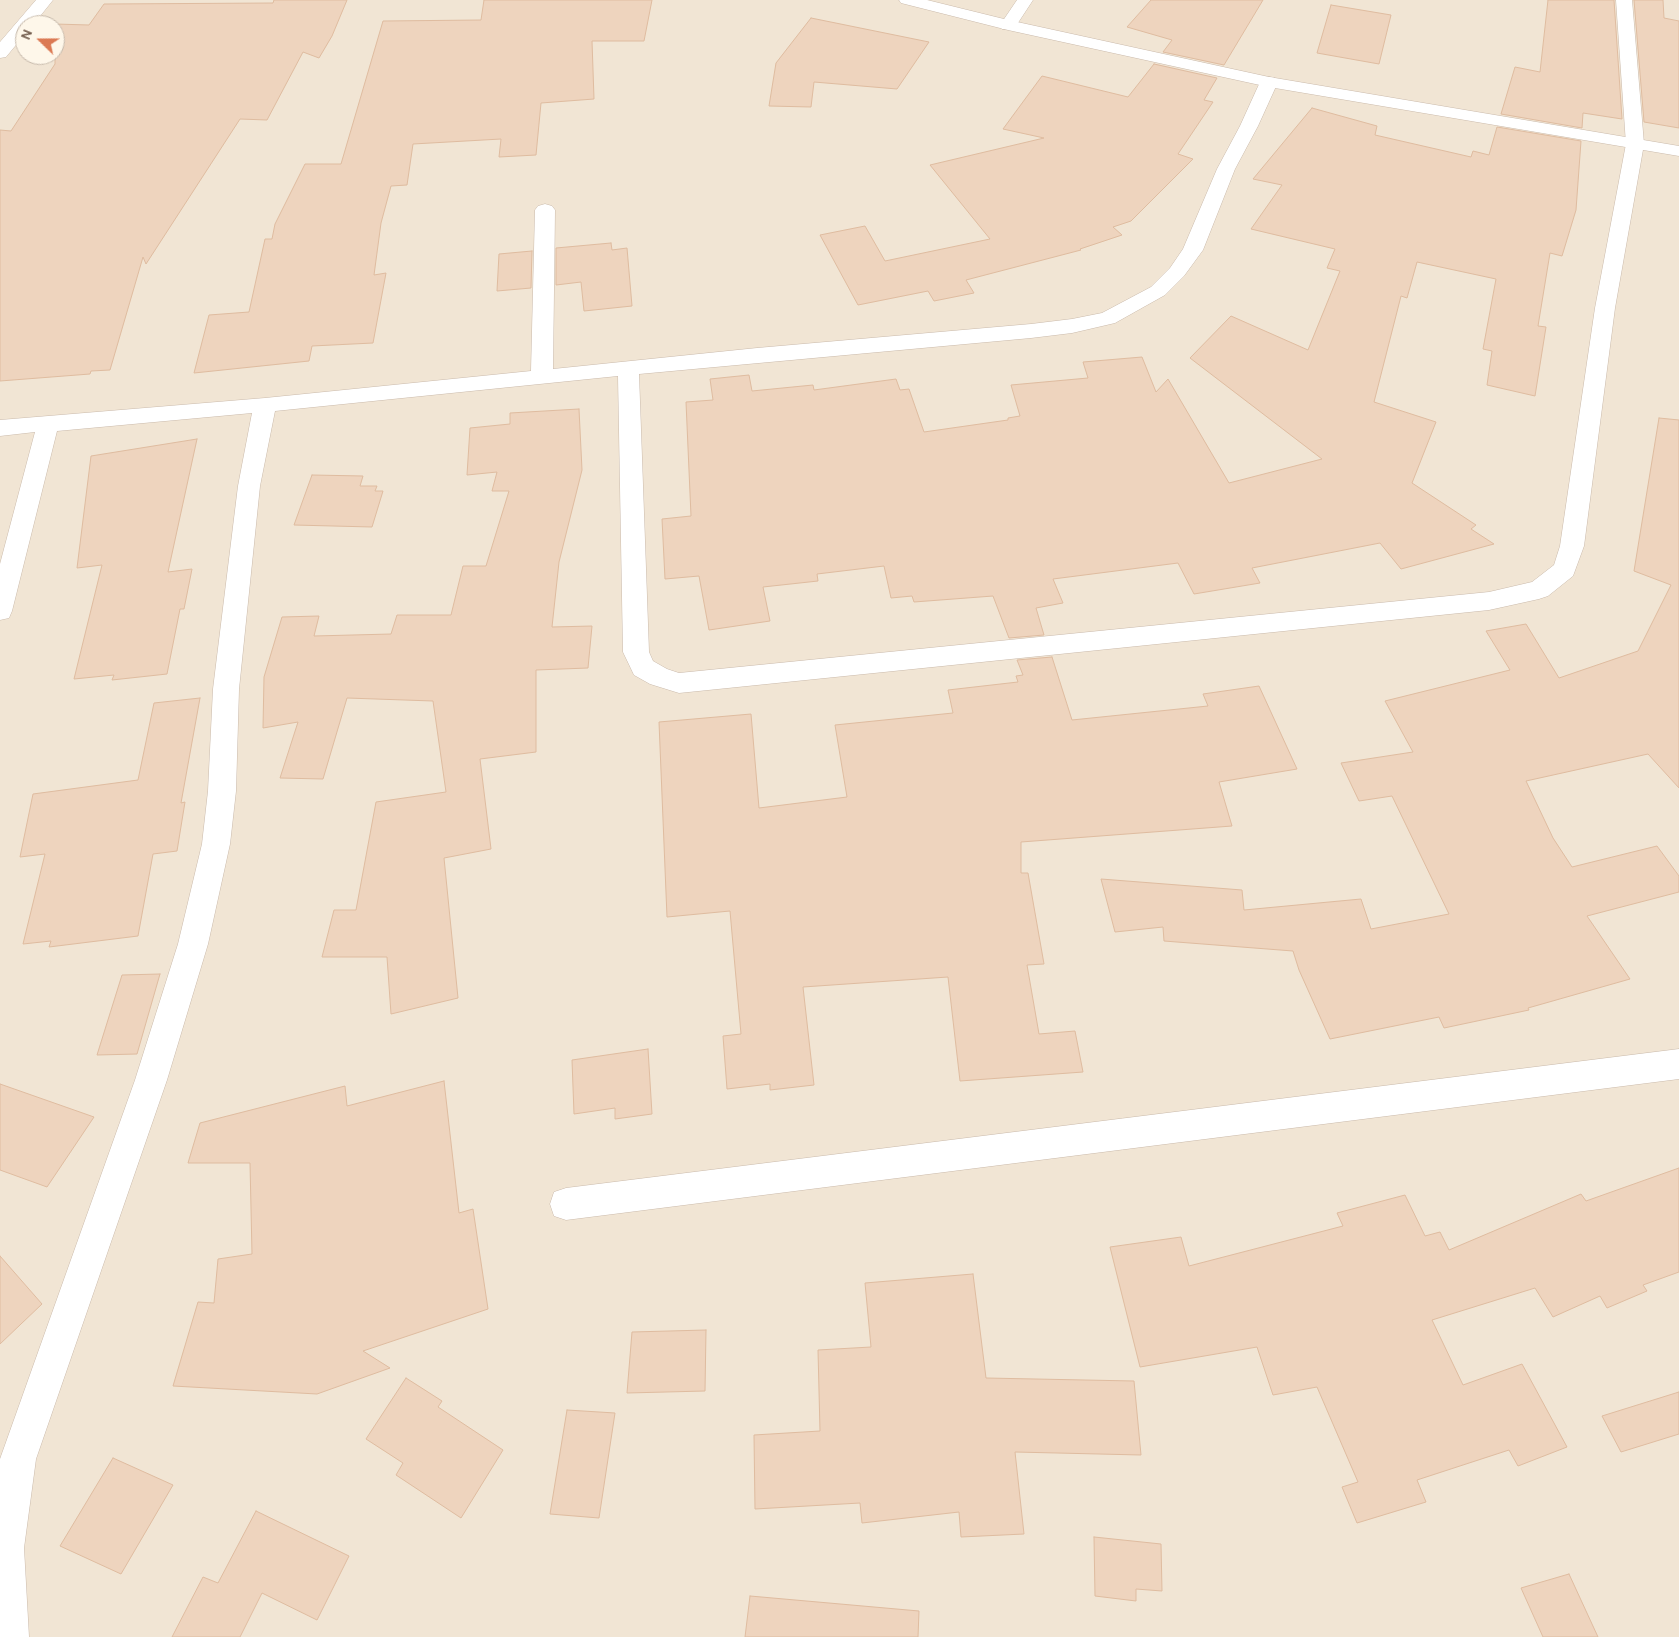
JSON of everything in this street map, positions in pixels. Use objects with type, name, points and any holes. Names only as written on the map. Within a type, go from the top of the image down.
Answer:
[{"type":"street","points":[[0,53],[45,0]]},
{"type":"street","points":[[907,0],[1008,25],[1269,82],[1679,151]]},
{"type":"street","points":[[1008,25],[1025,0]]},
{"type":"street","points":[[628,369],[636,652],[644,668],[659,677],[679,683],[1489,601],[1539,590],[1564,570],[1572,546],[1604,308],[1636,144],[1624,0]]},
{"type":"street","points":[[0,428],[265,405],[757,355],[1031,331],[1072,326],[1108,318],[1158,291],[1178,272],[1193,250],[1226,169],[1249,126],[1269,82]]},
{"type":"street","points":[[542,377],[545,210]]},
{"type":"street","points":[[10,1637],[4,1548],[18,1459],[151,1080],[193,944],[216,844],[222,791],[226,689],[249,486],[265,405]]},
{"type":"street","points":[[0,611],[48,424]]},
{"type":"street","points":[[566,1204],[1679,1064]]},
{"type":"shaded area","points":[[0,0],[1679,0],[1679,1637],[0,1637]]},
{"type":"building","points":[[274,0],[347,0],[332,36],[319,58],[303,52],[267,120],[240,119],[146,264],[143,257],[110,370],[91,371],[90,374],[0,381],[0,130],[11,131],[54,65],[65,65],[65,24],[89,25],[104,4],[273,3]]},
{"type":"building","points":[[484,0],[652,0],[644,41],[592,41],[594,99],[541,103],[536,155],[499,157],[501,139],[413,144],[407,185],[391,186],[381,223],[374,275],[386,273],[373,343],[312,346],[309,361],[194,373],[209,315],[249,312],[265,239],[272,239],[275,224],[305,164],[341,164],[383,21],[481,20]]},
{"type":"building","points":[[1151,0],[1263,0],[1224,65],[1163,52],[1172,40],[1127,27]]},
{"type":"building","points":[[1548,0],[1614,0],[1622,119],[1583,113],[1582,128],[1501,114],[1515,67],[1540,72]]},
{"type":"building","points":[[1634,0],[1663,0],[1664,18],[1679,21],[1679,128],[1644,122]]},
{"type":"building","points":[[1331,5],[1391,15],[1379,64],[1317,53]]},
{"type":"building","points":[[811,18],[929,42],[897,89],[814,82],[811,107],[769,106],[776,63]]},
{"type":"building","points":[[1154,64],[1217,78],[1204,100],[1213,102],[1178,154],[1193,159],[1131,221],[1113,227],[1122,235],[1081,250],[966,280],[974,293],[934,301],[928,291],[858,305],[820,235],[865,226],[885,261],[990,239],[930,165],[1044,138],[1003,129],[1042,76],[1128,97]]},
{"type":"building","points":[[1312,108],[1377,126],[1375,135],[1471,157],[1473,151],[1489,155],[1497,127],[1581,141],[1576,210],[1562,256],[1550,253],[1538,326],[1546,327],[1535,396],[1487,385],[1492,351],[1483,349],[1496,279],[1417,262],[1407,298],[1401,296],[1374,402],[1436,422],[1412,483],[1476,525],[1471,529],[1494,544],[1401,569],[1380,543],[1252,568],[1260,583],[1194,594],[1178,563],[1053,579],[1063,603],[1036,608],[1044,635],[1009,638],[993,596],[914,602],[912,596],[891,598],[884,566],[817,574],[818,581],[763,587],[770,621],[709,630],[699,576],[665,579],[662,519],[691,516],[686,402],[713,400],[710,379],[749,375],[752,391],[813,385],[814,390],[896,379],[900,390],[909,389],[924,432],[1008,420],[1008,418],[1020,416],[1011,385],[1088,378],[1083,362],[1142,357],[1156,392],[1168,379],[1229,483],[1322,459],[1190,358],[1231,316],[1308,350],[1340,271],[1327,268],[1335,249],[1251,229],[1282,185],[1253,179]]},
{"type":"building","points":[[611,243],[612,250],[627,248],[632,306],[584,311],[581,282],[556,285],[556,248]]},
{"type":"building","points":[[532,251],[531,288],[497,291],[499,254]]},
{"type":"building","points":[[579,409],[582,470],[559,562],[552,627],[592,626],[588,668],[536,670],[536,752],[480,759],[491,849],[444,858],[458,998],[391,1014],[387,957],[322,957],[334,910],[356,910],[376,802],[446,792],[433,701],[347,698],[323,779],[280,778],[298,722],[263,728],[264,677],[282,617],[319,616],[314,636],[391,634],[397,615],[451,615],[463,566],[486,566],[509,491],[492,491],[497,472],[467,475],[470,428],[510,424],[510,413]]},
{"type":"building","points":[[1659,418],[1679,420],[1679,788],[1648,754],[1526,781],[1553,838],[1572,867],[1657,846],[1679,876],[1679,892],[1587,916],[1630,979],[1528,1008],[1529,1010],[1444,1028],[1439,1017],[1330,1039],[1299,970],[1293,951],[1164,941],[1163,927],[1115,932],[1101,879],[1242,890],[1244,910],[1361,899],[1371,929],[1449,914],[1392,796],[1359,801],[1341,763],[1413,752],[1385,701],[1510,670],[1486,631],[1526,624],[1559,678],[1638,651],[1671,585],[1634,571]]},
{"type":"building","points":[[197,439],[168,572],[192,569],[184,609],[180,609],[167,674],[112,680],[114,675],[74,679],[102,565],[77,568],[91,456]]},
{"type":"building","points":[[312,475],[363,476],[360,486],[377,486],[375,491],[383,491],[372,527],[294,525]]},
{"type":"building","points":[[1052,657],[1072,720],[1208,706],[1203,694],[1259,686],[1297,769],[1219,782],[1232,826],[1021,842],[1021,873],[1028,873],[1044,964],[1027,965],[1039,1034],[1075,1031],[1083,1072],[960,1081],[948,977],[803,987],[814,1085],[770,1090],[770,1084],[727,1089],[723,1036],[741,1034],[730,911],[667,917],[659,722],[751,714],[759,808],[847,797],[835,725],[953,713],[948,690],[1018,682],[1016,676],[1023,675],[1017,660]]},
{"type":"building","points":[[200,698],[181,803],[185,802],[177,851],[153,854],[138,936],[49,947],[51,941],[23,944],[45,854],[20,857],[33,794],[138,780],[154,703]]},
{"type":"building","points":[[160,974],[137,1054],[97,1055],[122,975]]},
{"type":"building","points":[[648,1049],[652,1114],[615,1119],[615,1108],[574,1114],[572,1060]]},
{"type":"building","points":[[444,1081],[459,1213],[473,1209],[488,1309],[363,1351],[390,1368],[317,1394],[173,1386],[198,1302],[214,1303],[218,1259],[252,1254],[250,1163],[188,1163],[200,1123],[345,1086],[347,1106]]},
{"type":"building","points":[[0,1084],[94,1117],[47,1187],[0,1170]]},
{"type":"building","points":[[1679,1168],[1679,1272],[1643,1285],[1647,1291],[1607,1308],[1600,1296],[1553,1317],[1535,1288],[1432,1320],[1463,1385],[1522,1364],[1567,1447],[1518,1466],[1509,1450],[1417,1480],[1426,1502],[1357,1523],[1342,1487],[1358,1482],[1317,1387],[1273,1395],[1257,1347],[1140,1367],[1110,1247],[1181,1237],[1189,1266],[1343,1226],[1337,1213],[1405,1195],[1425,1236],[1440,1232],[1449,1250],[1581,1194],[1586,1201]]},
{"type":"building","points":[[0,1256],[42,1304],[0,1344]]},
{"type":"building","points":[[973,1274],[986,1378],[1134,1381],[1141,1455],[1015,1452],[1024,1534],[961,1537],[959,1512],[862,1523],[860,1503],[755,1509],[754,1435],[820,1431],[818,1350],[871,1347],[865,1283]]},
{"type":"building","points":[[706,1330],[705,1391],[627,1393],[632,1332]]},
{"type":"building","points":[[406,1378],[442,1401],[438,1407],[503,1450],[461,1518],[396,1475],[403,1463],[366,1439]]},
{"type":"building","points":[[1679,1392],[1679,1434],[1621,1452],[1602,1416]]},
{"type":"building","points":[[567,1410],[615,1413],[599,1518],[550,1514]]},
{"type":"building","points":[[113,1458],[173,1485],[121,1574],[60,1546]]},
{"type":"building","points":[[256,1511],[349,1556],[317,1620],[262,1593],[240,1637],[172,1637],[203,1577],[218,1583]]},
{"type":"building","points":[[1094,1537],[1161,1544],[1162,1591],[1136,1589],[1136,1601],[1095,1596]]},
{"type":"building","points":[[1569,1574],[1598,1637],[1543,1637],[1521,1588]]},
{"type":"building","points":[[750,1596],[919,1611],[918,1637],[745,1637]]}]
